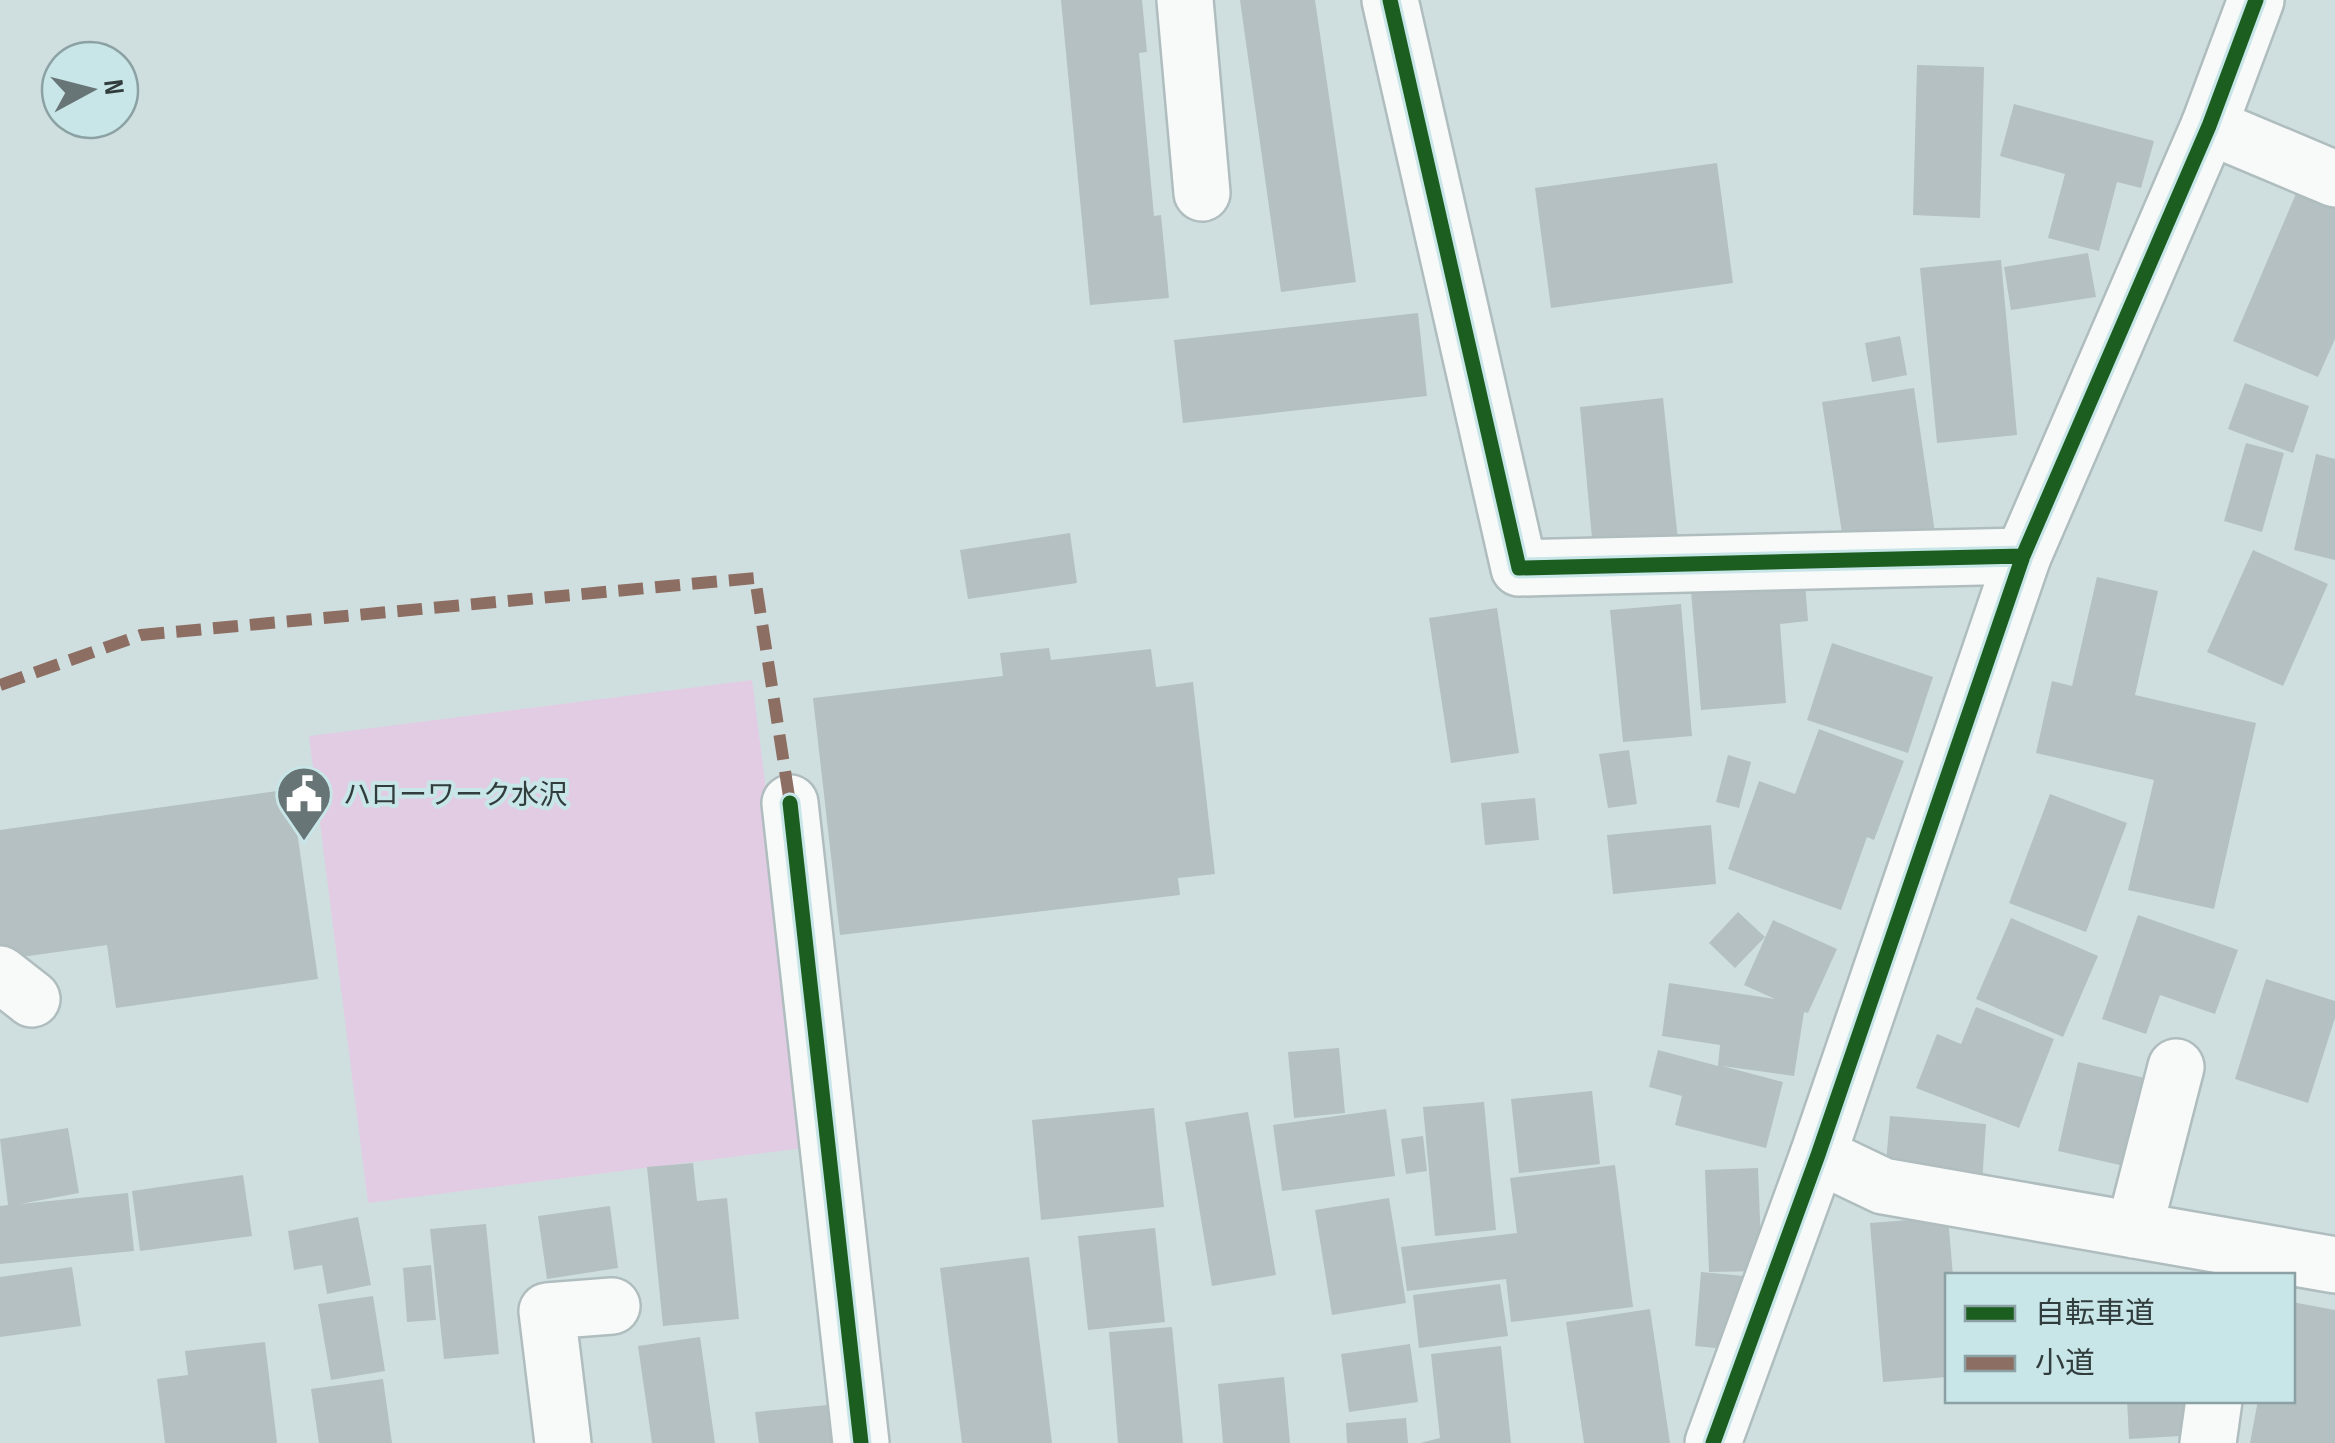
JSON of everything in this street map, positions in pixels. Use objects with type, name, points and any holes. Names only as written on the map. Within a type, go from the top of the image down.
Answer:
[{"type":"street","points":[[1184,0],[1202,194]]},
{"type":"street","points":[[1390,0],[1519,568],[2024,556]]},
{"type":"street","points":[[1713,1443],[1818,1155],[2024,556],[2209,126],[2256,0]]},
{"type":"street","points":[[2209,126],[2335,179]]},
{"type":"street","points":[[790,803],[861,1443]]},
{"type":"street","points":[[2134,1230],[2176,1067]]},
{"type":"street","points":[[1818,1155],[1883,1186],[2134,1230],[2232,1261],[2335,1265]]},
{"type":"street","points":[[563,1443],[547,1310],[612,1306]]},
{"type":"street","points":[[2208,1443],[2214,1403]]},
{"type":"shaded area","points":[[752,680],[812,1147],[368,1203],[309,736]]},
{"type":"building","points":[[1061,0],[1142,0],[1147,52],[1139,53],[1154,216],[1161,215],[1169,298],[1090,305]]},
{"type":"building","points":[[1240,0],[1315,0],[1356,282],[1281,292]]},
{"type":"building","points":[[1917,65],[1984,67],[1980,218],[1913,215]]},
{"type":"building","points":[[2014,104],[2154,141],[2141,188],[2117,182],[2099,251],[2048,238],[2065,174],[2000,156]]},
{"type":"building","points":[[1717,163],[1733,283],[1551,308],[1535,188]]},
{"type":"building","points":[[2307,168],[2335,180],[2335,339],[2318,377],[2233,341]]},
{"type":"building","points":[[2088,253],[2096,297],[2011,310],[2004,267]]},
{"type":"building","points":[[2001,260],[2017,435],[1937,443],[1920,268]]},
{"type":"building","points":[[1418,313],[1427,396],[1183,423],[1174,340]]},
{"type":"building","points":[[1900,336],[1907,375],[1872,382],[1865,343]]},
{"type":"building","points":[[2245,383],[2309,406],[2293,453],[2228,429]]},
{"type":"building","points":[[1914,388],[1935,533],[1844,546],[1822,402]]},
{"type":"building","points":[[1663,398],[1678,540],[1593,549],[1580,407]]},
{"type":"building","points":[[2246,443],[2284,453],[2262,532],[2224,521]]},
{"type":"building","points":[[2316,454],[2335,459],[2335,560],[2294,550]]},
{"type":"building","points":[[1070,533],[1077,583],[968,599],[960,550]]},
{"type":"building","points":[[2253,550],[2328,584],[2283,686],[2207,652]]},
{"type":"building","points":[[2097,577],[2158,591],[2135,695],[2256,723],[2214,909],[2128,890],[2154,780],[2036,753],[2052,681],[2072,686]]},
{"type":"building","points":[[1805,582],[1808,621],[1780,624],[1786,703],[1701,710],[1691,591]]},
{"type":"building","points":[[1681,604],[1692,736],[1623,742],[1610,610]]},
{"type":"building","points":[[1497,608],[1519,753],[1451,763],[1429,618]]},
{"type":"building","points":[[1832,643],[1933,677],[1908,753],[1807,720]]},
{"type":"building","points":[[1049,648],[1051,660],[1151,649],[1156,687],[1193,682],[1215,874],[1178,878],[1180,895],[840,935],[813,698],[1003,676],[1000,653]]},
{"type":"building","points":[[1819,729],[1904,761],[1874,840],[1867,837],[1841,910],[1728,869],[1759,781],[1795,794]]},
{"type":"building","points":[[1629,750],[1637,804],[1608,808],[1599,754]]},
{"type":"building","points":[[1728,755],[1751,762],[1739,808],[1716,802]]},
{"type":"building","points":[[291,789],[318,979],[116,1008],[107,945],[0,960],[0,830]]},
{"type":"building","points":[[2050,794],[2127,823],[2086,932],[2009,903]]},
{"type":"building","points":[[1535,798],[1539,840],[1485,845],[1481,803]]},
{"type":"building","points":[[1711,825],[1716,884],[1613,894],[1607,835]]},
{"type":"building","points":[[1738,912],[1765,937],[1735,968],[1709,943]]},
{"type":"building","points":[[2138,915],[2238,950],[2215,1014],[2160,995],[2146,1034],[2102,1019]]},
{"type":"building","points":[[2011,918],[2098,956],[2063,1037],[1976,999]]},
{"type":"building","points":[[1773,920],[1837,949],[1808,1013],[1804,1012],[1794,1076],[1722,1066],[1783,1082],[1766,1148],[1675,1125],[1682,1096],[1649,1087],[1658,1050],[1718,1066],[1720,1045],[1662,1036],[1669,983],[1775,999],[1744,985]]},
{"type":"building","points":[[2266,979],[2335,1001],[2335,1018],[2308,1103],[2235,1079]]},
{"type":"building","points":[[1976,1007],[2054,1039],[2019,1128],[1916,1088],[1937,1034],[1961,1044]]},
{"type":"building","points":[[1339,1048],[1345,1113],[1294,1118],[1288,1052]]},
{"type":"building","points":[[2078,1062],[2153,1080],[2133,1168],[2058,1151]]},
{"type":"building","points":[[1592,1091],[1600,1164],[1519,1173],[1511,1099]]},
{"type":"building","points":[[1484,1102],[1496,1230],[1435,1236],[1423,1107]]},
{"type":"building","points":[[1154,1108],[1164,1207],[1041,1220],[1032,1120]]},
{"type":"building","points":[[1386,1109],[1395,1176],[1282,1191],[1273,1125]]},
{"type":"building","points":[[1248,1112],[1276,1275],[1212,1286],[1185,1122]]},
{"type":"building","points":[[1890,1116],[1986,1124],[1982,1183],[1885,1175]]},
{"type":"building","points":[[68,1128],[79,1193],[20,1204],[128,1193],[134,1251],[0,1264],[0,1206],[8,1205],[0,1139]]},
{"type":"building","points":[[1423,1136],[1427,1171],[1406,1174],[1401,1139]]},
{"type":"building","points":[[693,1163],[697,1201],[727,1198],[739,1319],[663,1326],[647,1167]]},
{"type":"building","points":[[1615,1165],[1633,1307],[1511,1322],[1506,1279],[1407,1291],[1401,1247],[1517,1233],[1510,1178]]},
{"type":"building","points":[[1758,1168],[1762,1271],[1709,1272],[1705,1170]]},
{"type":"building","points":[[243,1175],[252,1236],[140,1251],[132,1191]]},
{"type":"building","points":[[1389,1198],[1406,1303],[1332,1315],[1315,1210]]},
{"type":"building","points":[[610,1206],[618,1268],[547,1279],[538,1216]]},
{"type":"building","points":[[358,1217],[371,1285],[327,1294],[322,1265],[294,1270],[288,1231]]},
{"type":"building","points":[[1948,1217],[1953,1273],[1945,1273],[1945,1377],[1883,1382],[1870,1223]]},
{"type":"building","points":[[486,1224],[499,1354],[444,1359],[430,1229]]},
{"type":"building","points":[[1155,1228],[1165,1322],[1088,1330],[1078,1236]]},
{"type":"building","points":[[1029,1257],[1052,1443],[962,1443],[940,1268]]},
{"type":"building","points":[[431,1265],[436,1320],[407,1322],[403,1268]]},
{"type":"building","points":[[72,1267],[81,1326],[0,1337],[0,1277]]},
{"type":"building","points":[[1701,1272],[1744,1276],[1737,1350],[1695,1346]]},
{"type":"building","points":[[1500,1284],[1508,1336],[1419,1348],[1413,1295]]},
{"type":"building","points":[[373,1296],[385,1371],[331,1380],[318,1304]]},
{"type":"building","points":[[2295,1303],[2335,1310],[2335,1443],[2250,1443],[2257,1403],[2295,1403]]},
{"type":"building","points":[[1650,1309],[1670,1443],[1584,1443],[1566,1322]]},
{"type":"building","points":[[1172,1327],[1183,1443],[1118,1443],[1109,1332]]},
{"type":"building","points":[[700,1337],[715,1443],[652,1443],[638,1346]]},
{"type":"building","points":[[265,1342],[277,1443],[165,1443],[157,1379],[188,1375],[185,1351]]},
{"type":"building","points":[[1410,1344],[1418,1402],[1349,1412],[1341,1354]]},
{"type":"building","points":[[1501,1346],[1511,1443],[1420,1443],[1440,1438],[1431,1354]]},
{"type":"building","points":[[1284,1377],[1290,1443],[1223,1443],[1218,1384]]},
{"type":"building","points":[[383,1379],[392,1443],[319,1443],[311,1389]]},
{"type":"building","points":[[2127,1403],[2213,1403],[2215,1434],[2129,1439]]},
{"type":"building","points":[[838,1404],[842,1443],[759,1443],[755,1412]]},
{"type":"building","points":[[1406,1418],[1408,1443],[1347,1443],[1346,1423]]},
{"type":"marked path","points":[[0,685],[141,635],[755,578],[790,803]]},
{"type":"cycle path","points":[[1390,0],[1519,568],[2023,556]]},
{"type":"cycle path","points":[[1713,1443],[1818,1155],[2023,556],[2209,126],[2256,0]]},
{"type":"cycle path","points":[[790,803],[861,1443]]},
{"type":"place","name":"ハローワーク水沢","points":[[304,843]]}]
